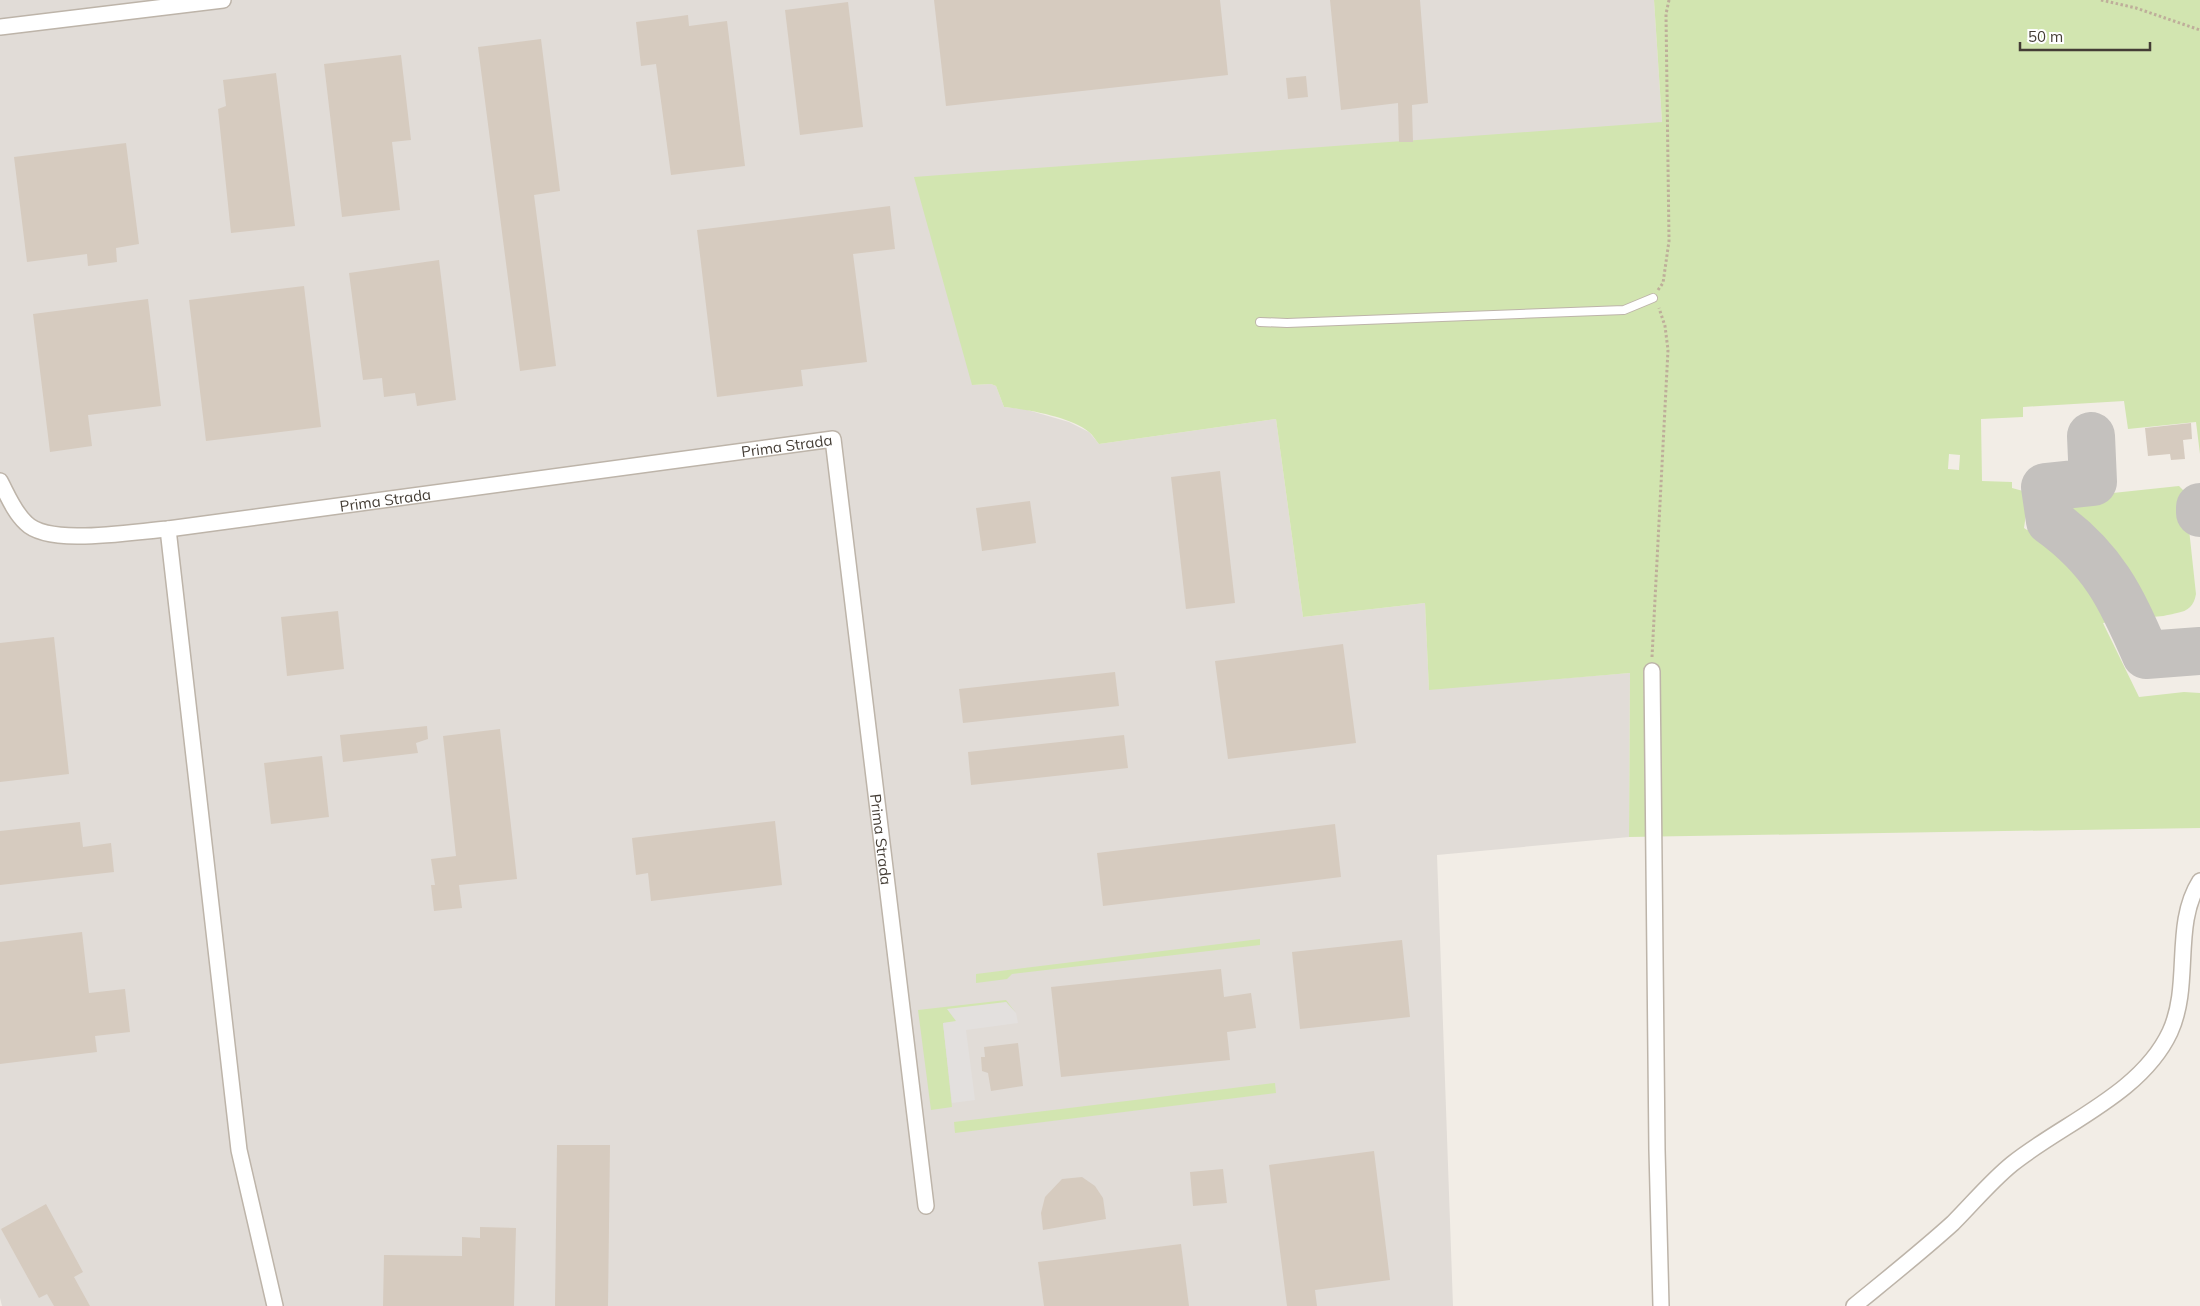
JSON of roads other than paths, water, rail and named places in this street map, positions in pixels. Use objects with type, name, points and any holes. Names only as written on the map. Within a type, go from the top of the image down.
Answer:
[{"type":"street","points":[[0,27],[223,0]]},
{"type":"street","name":"Prima Strada","points":[[0,480],[26,524],[44,534],[64,537],[168,529],[833,439],[926,1206]]},
{"type":"street","points":[[168,529],[239,1150],[275,1306]]},
{"type":"street","points":[[1652,670],[1656,1150],[1661,1306]]},
{"type":"street","points":[[1854,1306],[1947,1227],[1988,1185],[2013,1163],[2134,1080],[2152,1061],[2170,1032],[2180,1002],[2186,918],[2195,889],[2200,881]]},
{"type":"lane","points":[[1260,322],[1287,323],[1624,310],[1653,298]]}]
